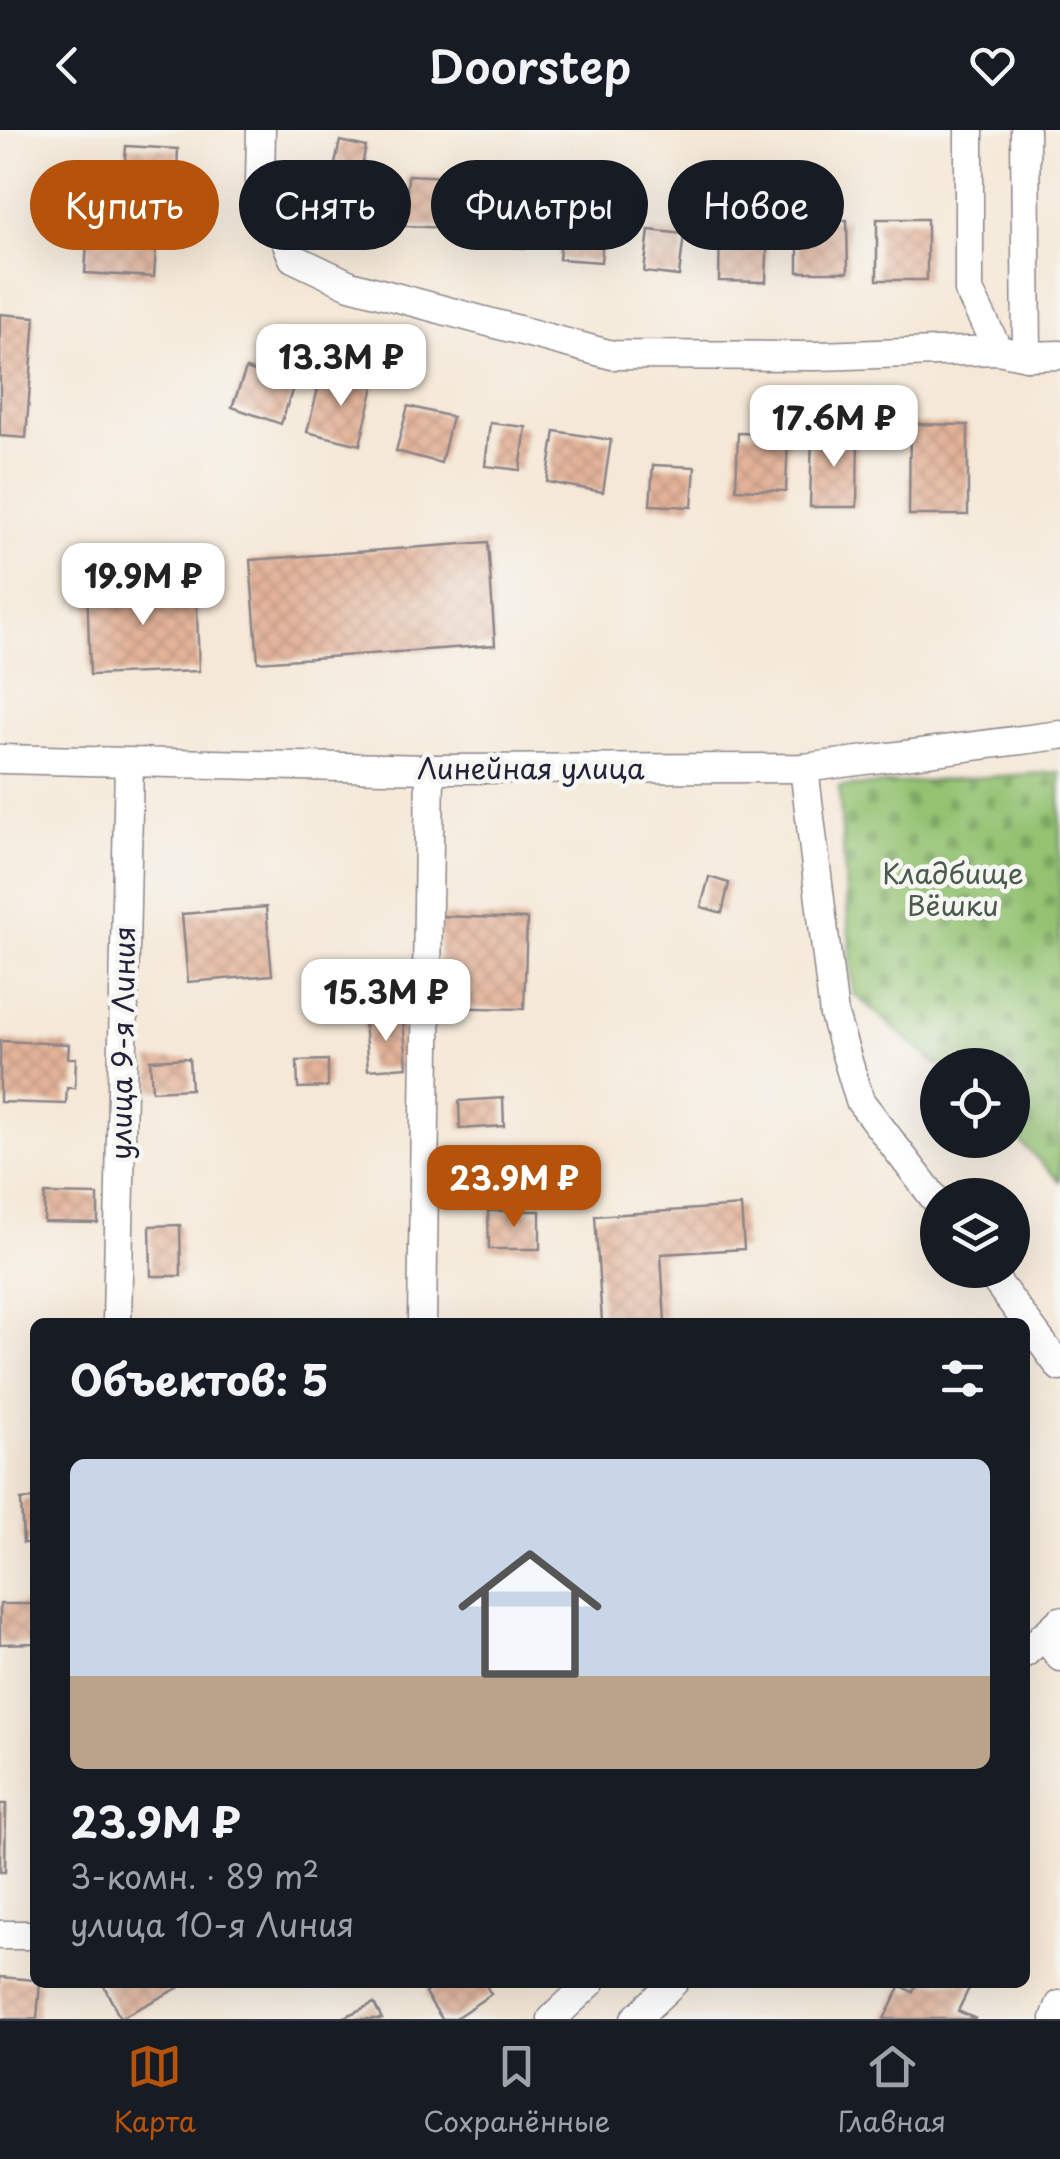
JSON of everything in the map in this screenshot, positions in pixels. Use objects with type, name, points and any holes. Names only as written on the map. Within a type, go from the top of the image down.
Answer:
[{"type":"street","points":[[262,130],[260,182],[293,258],[350,285],[612,356],[816,356],[998,350],[1027,356],[1060,355]]},
{"type":"street","points":[[969,130],[968,291],[998,350]]},
{"type":"street","points":[[1024,130],[1027,356]]},
{"type":"street","name":"Линейная улица","points":[[0,759],[430,770],[804,768],[1060,735]]},
{"type":"street","name":"улица 9-я Линия","points":[[117,1318],[129,764]]},
{"type":"street","points":[[804,768],[834,1015],[860,1100],[920,1179]]},
{"type":"street","points":[[422,1318],[430,770]]},
{"type":"street","points":[[1001,1288],[1024,1318]]},
{"type":"street","points":[[1030,1327],[1060,1367]]},
{"type":"street","points":[[0,1935],[30,1935]]},
{"type":"street","points":[[552,2019],[585,1988]]},
{"type":"street","points":[[635,2019],[668,1988]]},
{"type":"street","points":[[1055,2019],[1060,2006]]},
{"type":"green space","name":"Кладбище Вёшки","points":[[1060,772],[1060,1181],[1030,1152],[1030,1048],[920,1050],[853,993],[839,787]]},
{"type":"building","points":[[340,141],[366,147],[363,160],[336,160]]},
{"type":"building","points":[[126,146],[178,149],[177,160],[125,160]]},
{"type":"building","points":[[411,175],[431,176],[431,227],[411,226]]},
{"type":"building","points":[[877,219],[927,219],[927,280],[877,280]]},
{"type":"building","points":[[844,220],[848,272],[798,272],[798,250],[844,250]]},
{"type":"building","points":[[649,230],[668,232],[668,250],[682,250],[679,276],[644,272]]},
{"type":"building","points":[[87,250],[156,250],[154,277],[85,273]]},
{"type":"building","points":[[560,250],[602,250],[601,262],[559,259]]},
{"type":"building","points":[[720,250],[767,250],[766,282],[719,281]]},
{"type":"building","points":[[0,314],[35,317],[26,438],[0,436]]},
{"type":"building","points":[[246,369],[294,385],[281,424],[232,407]]},
{"type":"building","points":[[322,373],[374,386],[360,445],[307,432]]},
{"type":"building","points":[[408,406],[452,417],[441,463],[396,451]]},
{"type":"building","points":[[490,423],[526,427],[520,470],[485,466]]},
{"type":"building","points":[[910,424],[968,425],[968,515],[909,515]]},
{"type":"building","points":[[555,431],[611,440],[603,492],[547,482]]},
{"type":"building","points":[[812,432],[858,432],[857,507],[810,507]]},
{"type":"building","points":[[738,433],[788,434],[786,491],[736,489]]},
{"type":"building","points":[[653,465],[695,467],[692,507],[650,505]]},
{"type":"building","points":[[488,542],[495,645],[258,662],[250,560]]},
{"type":"building","points":[[196,580],[199,671],[90,675],[87,584]]},
{"type":"building","points":[[709,877],[729,883],[722,913],[701,907]]},
{"type":"building","points":[[266,907],[272,975],[188,982],[182,914]]},
{"type":"building","points":[[440,916],[527,919],[524,1009],[438,1007]]},
{"type":"building","points":[[403,1018],[407,1067],[368,1070],[364,1021]]},
{"type":"building","points":[[0,1041],[69,1044],[68,1058],[76,1058],[75,1088],[67,1088],[66,1104],[0,1102]]},
{"type":"building","points":[[189,1058],[191,1089],[152,1091],[150,1060]]},
{"type":"building","points":[[328,1060],[328,1087],[298,1088],[297,1061]]},
{"type":"building","points":[[503,1098],[504,1126],[460,1129],[459,1101]]},
{"type":"building","points":[[45,1194],[98,1195],[98,1223],[44,1222]]},
{"type":"building","points":[[741,1206],[744,1249],[661,1254],[665,1318],[602,1318],[595,1216]]},
{"type":"building","points":[[488,1211],[540,1211],[540,1249],[489,1249]]},
{"type":"building","points":[[180,1225],[181,1276],[151,1276],[150,1226]]},
{"type":"building","points":[[30,1499],[30,1543],[23,1543],[21,1500]]},
{"type":"building","points":[[0,1604],[30,1604],[30,1643],[0,1644]]},
{"type":"building","points":[[0,1804],[6,1804],[5,1872],[0,1872]]},
{"type":"building","points":[[0,1977],[30,1980],[30,1988],[40,1988],[37,2019],[0,2019]]},
{"type":"building","points":[[105,1988],[178,1988],[120,2018]]},
{"type":"building","points":[[432,1988],[488,1988],[491,1994],[454,2019],[442,2019],[425,1993]]},
{"type":"building","points":[[900,1988],[913,1992],[915,1988],[969,1988],[958,2011],[976,2019],[884,2019]]},
{"type":"building","points":[[374,2003],[382,2019],[340,2019]]}]
